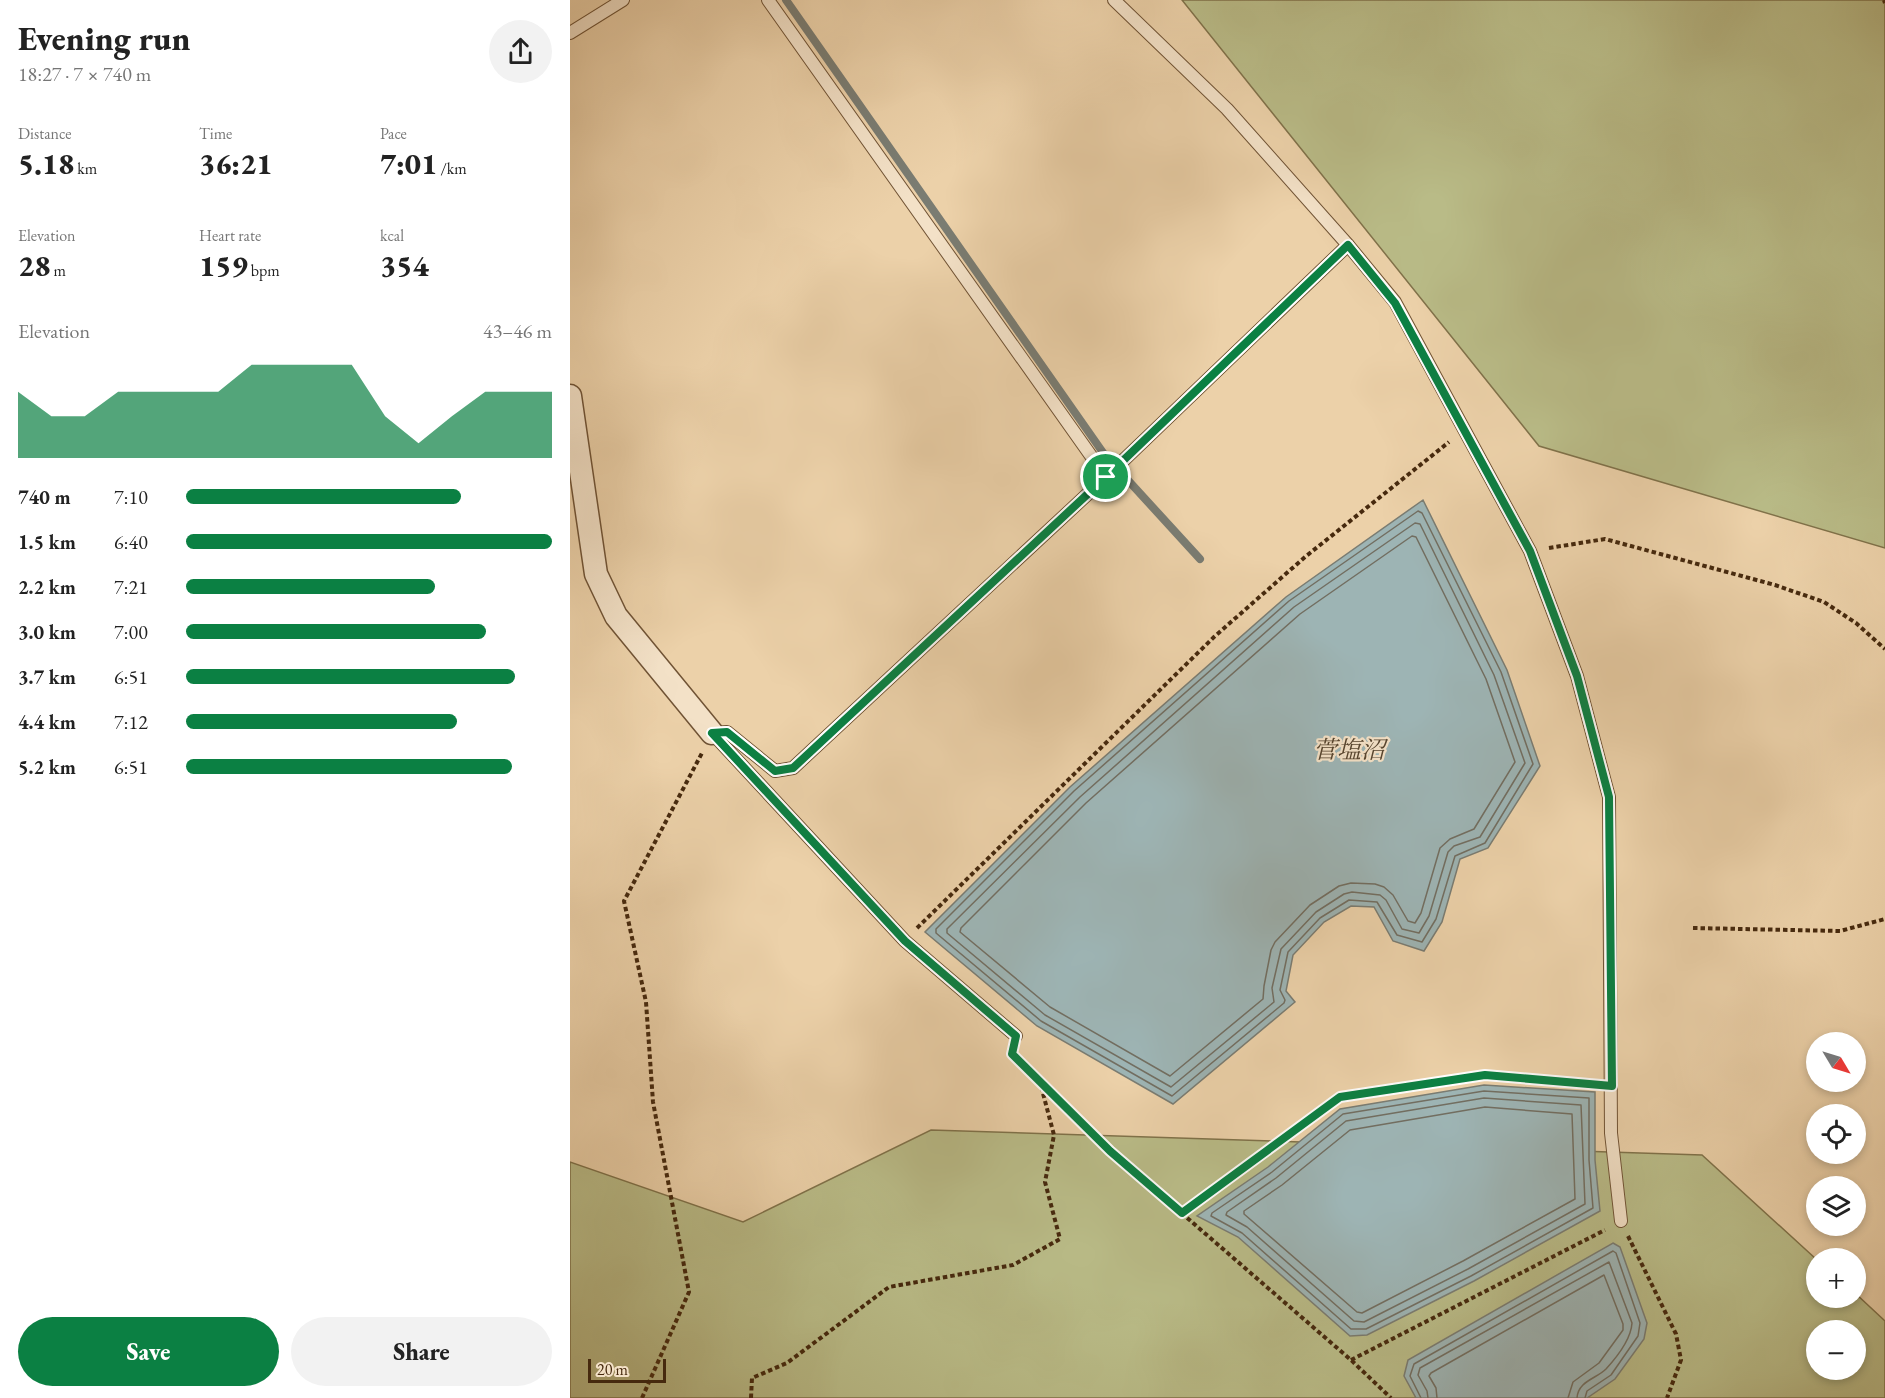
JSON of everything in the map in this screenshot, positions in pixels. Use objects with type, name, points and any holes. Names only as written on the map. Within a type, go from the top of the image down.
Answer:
[{"type":"street","points":[[570,396],[596,574],[616,616],[712,733]]},
{"type":"lane","points":[[570,33],[623,0]]},
{"type":"lane","points":[[768,0],[1106,477]]},
{"type":"lane","points":[[1114,0],[1227,109],[1348,245],[1395,303],[1530,551],[1577,676],[1609,797],[1611,1133],[1621,1221]]},
{"type":"lane","points":[[712,733],[727,732],[775,771],[793,768],[1106,477],[1348,245]]},
{"type":"lane","points":[[712,733],[905,941],[1016,1036]]},
{"type":"path","points":[[905,941],[1214,637],[1305,557],[1464,430]]},
{"type":"path","points":[[1530,551],[1605,539],[1775,585],[1824,602],[1856,623],[1885,650]]},
{"type":"path","points":[[642,1398],[689,1292],[654,1102],[646,1002],[624,901],[712,733]]},
{"type":"path","points":[[1693,928],[1840,931],[1885,919]]},
{"type":"path","points":[[1016,1036],[1012,1054],[1110,1151],[1351,1360],[1391,1398]]},
{"type":"path","points":[[1182,1213],[1340,1097],[1485,1075],[1612,1086]]},
{"type":"path","points":[[751,1398],[752,1378],[787,1363],[890,1287],[1013,1265],[1060,1239],[1045,1182],[1054,1135],[1040,1082]]},
{"type":"path","points":[[1351,1360],[1621,1221],[1676,1334],[1681,1360],[1667,1398]]},
{"type":"green space","points":[[1182,0],[1885,0],[1885,548],[1539,446]]},
{"type":"green space","points":[[931,1130],[1702,1155],[1806,1250],[1806,1308],[1866,1308],[1866,1303],[1885,1321],[1885,1398],[570,1398],[570,1162],[743,1222]]},
{"type":"water","name":"菅塩沼","points":[[1423,500],[1507,670],[1540,766],[1488,848],[1460,859],[1442,922],[1424,951],[1393,941],[1374,907],[1351,906],[1324,922],[1293,955],[1286,991],[1295,1002],[1173,1104],[1037,1026],[925,932],[1070,787],[1286,597]]},
{"type":"water","points":[[1484,1085],[1595,1092],[1595,1160],[1600,1211],[1474,1281],[1367,1335],[1350,1336],[1238,1237],[1197,1216],[1268,1167],[1340,1109]]},
{"type":"water","points":[[1613,1243],[1620,1247],[1647,1323],[1644,1339],[1615,1379],[1587,1398],[1416,1398],[1404,1376],[1408,1360]]},
{"type":"waterway","points":[[786,0],[1104,454],[1200,559]]},
{"type":"route","points":[[1348,245],[1395,303],[1530,551],[1577,676],[1609,797],[1612,1086],[1485,1075],[1340,1097],[1182,1213],[1110,1151],[1012,1054],[1016,1036],[905,941],[712,733],[727,732],[775,771],[793,768],[1106,477],[1348,245]]}]
